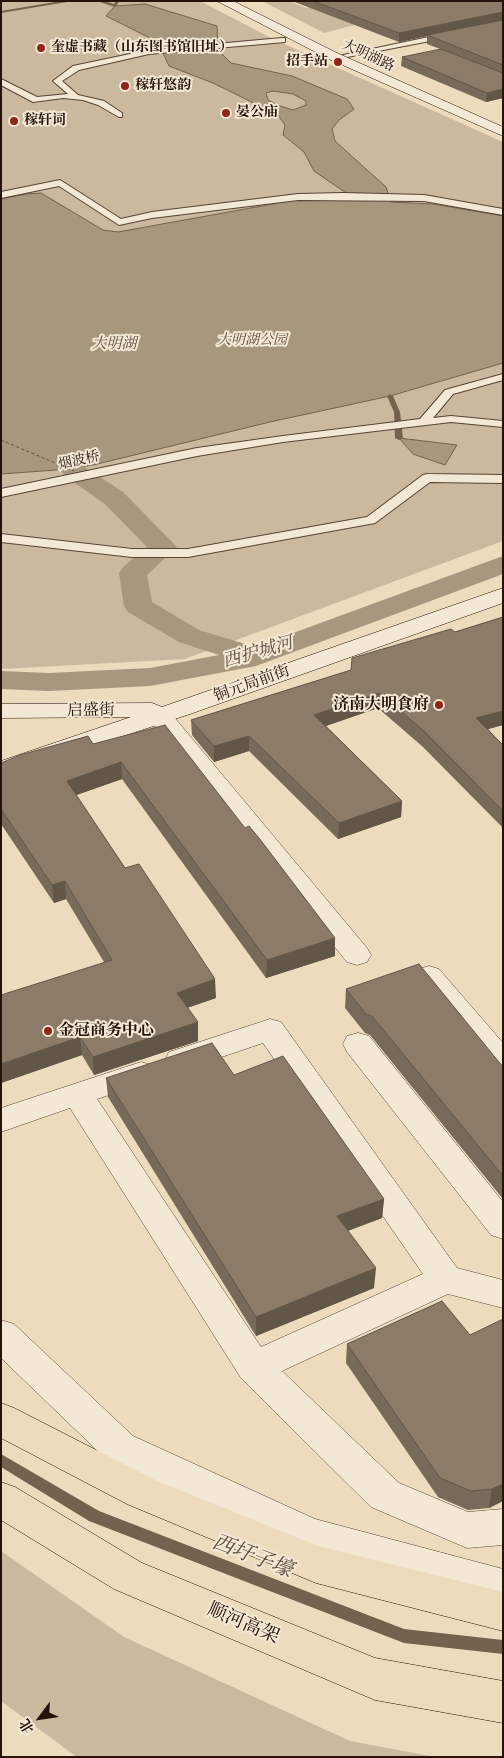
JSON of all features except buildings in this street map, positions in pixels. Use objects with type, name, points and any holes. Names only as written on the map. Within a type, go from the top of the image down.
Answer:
[{"type":"highway","points":[[1,1419],[141,1492],[316,1564],[503,1612]]},
{"type":"highway","name":"顺河高架","points":[[1,1499],[128,1576],[375,1679],[503,1702]]},
{"type":"street","name":"大明湖路","points":[[222,1],[333,56],[503,132]]},
{"type":"street","name":"大明湖路","points":[[235,1],[347,55],[503,125]]},
{"type":"street","name":"铜元局前街","points":[[1,771],[23,761],[171,712],[503,595]]},
{"type":"street","name":"启盛街","points":[[1,711],[171,712]]},
{"type":"street","points":[[171,712],[357,955]]},
{"type":"street","points":[[429,976],[503,1064]]},
{"type":"street","points":[[1,1120],[270,1030],[446,1279]]},
{"type":"street","points":[[358,1044],[503,1226]]},
{"type":"street","points":[[78,1094],[254,1367],[385,1495],[467,1530],[503,1528]]},
{"type":"street","points":[[254,1367],[446,1279],[503,1294]]},
{"type":"street","points":[[355,1306],[390,1305]]},
{"type":"street","points":[[1,1335],[120,1448],[309,1536],[503,1588]]},
{"type":"lane","points":[[347,55],[459,33]]},
{"type":"lane","points":[[77,98],[57,81],[76,68],[149,52],[282,40]]},
{"type":"lane","points":[[412,42],[430,50]]},
{"type":"lane","points":[[1,81],[16,91],[36,100],[63,96],[77,98],[101,103],[119,115]]},
{"type":"lane","points":[[1,195],[60,183],[119,222],[152,215],[262,200],[343,196],[424,198],[503,212]]},
{"type":"lane","points":[[418,423],[449,392],[503,377]]},
{"type":"lane","points":[[119,468],[197,452],[283,438],[451,419],[503,424]]},
{"type":"lane","name":"烟波桥","points":[[46,483],[119,468]]},
{"type":"lane","points":[[1,538],[132,553],[188,553],[371,520],[427,478],[503,479]]},
{"type":"lane","points":[[1,493],[46,483]]},
{"type":"green space","name":"大明湖公园","points":[[1,1],[200,1],[271,38],[503,142],[503,541],[185,659],[1,669]]},
{"type":"green space","points":[[262,1],[289,1],[306,8],[335,3],[358,24],[324,33]]},
{"type":"green space","points":[[1,1551],[124,1637],[350,1741],[435,1757],[77,1757],[1,1701]]},
{"type":"water","name":"大明湖","points":[[145,4],[217,26],[218,50],[231,63],[292,76],[347,99],[354,109],[339,120],[332,129],[335,141],[386,187],[391,202],[433,204],[503,216],[503,363],[390,396],[270,422],[93,465],[70,469],[1,474],[1,199],[41,193],[103,230],[118,232],[306,198],[355,199],[314,171],[304,152],[283,135],[285,125],[278,115],[213,83],[169,66],[158,42],[106,16],[115,6]],"holes":[[[273,91],[293,94],[306,101],[306,105],[293,110],[268,100],[266,93]]]},
{"type":"water","points":[[399,438],[457,445],[445,465],[413,454]]},
{"type":"waterway","points":[[1,12],[71,1]]},
{"type":"waterway","points":[[99,1],[115,6],[118,1]]},
{"type":"waterway","points":[[390,396],[397,412],[399,438]]},
{"type":"waterway","points":[[74,471],[114,498],[163,547],[133,573],[138,606],[189,636],[252,656]]},
{"type":"waterway","name":"西护城河","points":[[1,680],[49,682],[150,677],[256,657],[503,564]]},
{"type":"waterway","name":"西圩子壕","points":[[1,1460],[94,1516],[404,1636],[503,1647]]},
{"type":"ferry route","points":[[1,440],[74,471]]},
{"type":"place","name":"奎虚书藏（山东图书馆旧址）","points":[[41,48]]},
{"type":"place","name":"招手站","points":[[338,62]]},
{"type":"place","name":"稼轩悠韵","points":[[125,86]]},
{"type":"place","name":"晏公庙","points":[[226,113]]},
{"type":"place","name":"稼轩词","points":[[14,121]]},
{"type":"place","name":"济南大明食府","points":[[439,705]]},
{"type":"place","name":"金冠商务中心","points":[[48,1031]]}]
